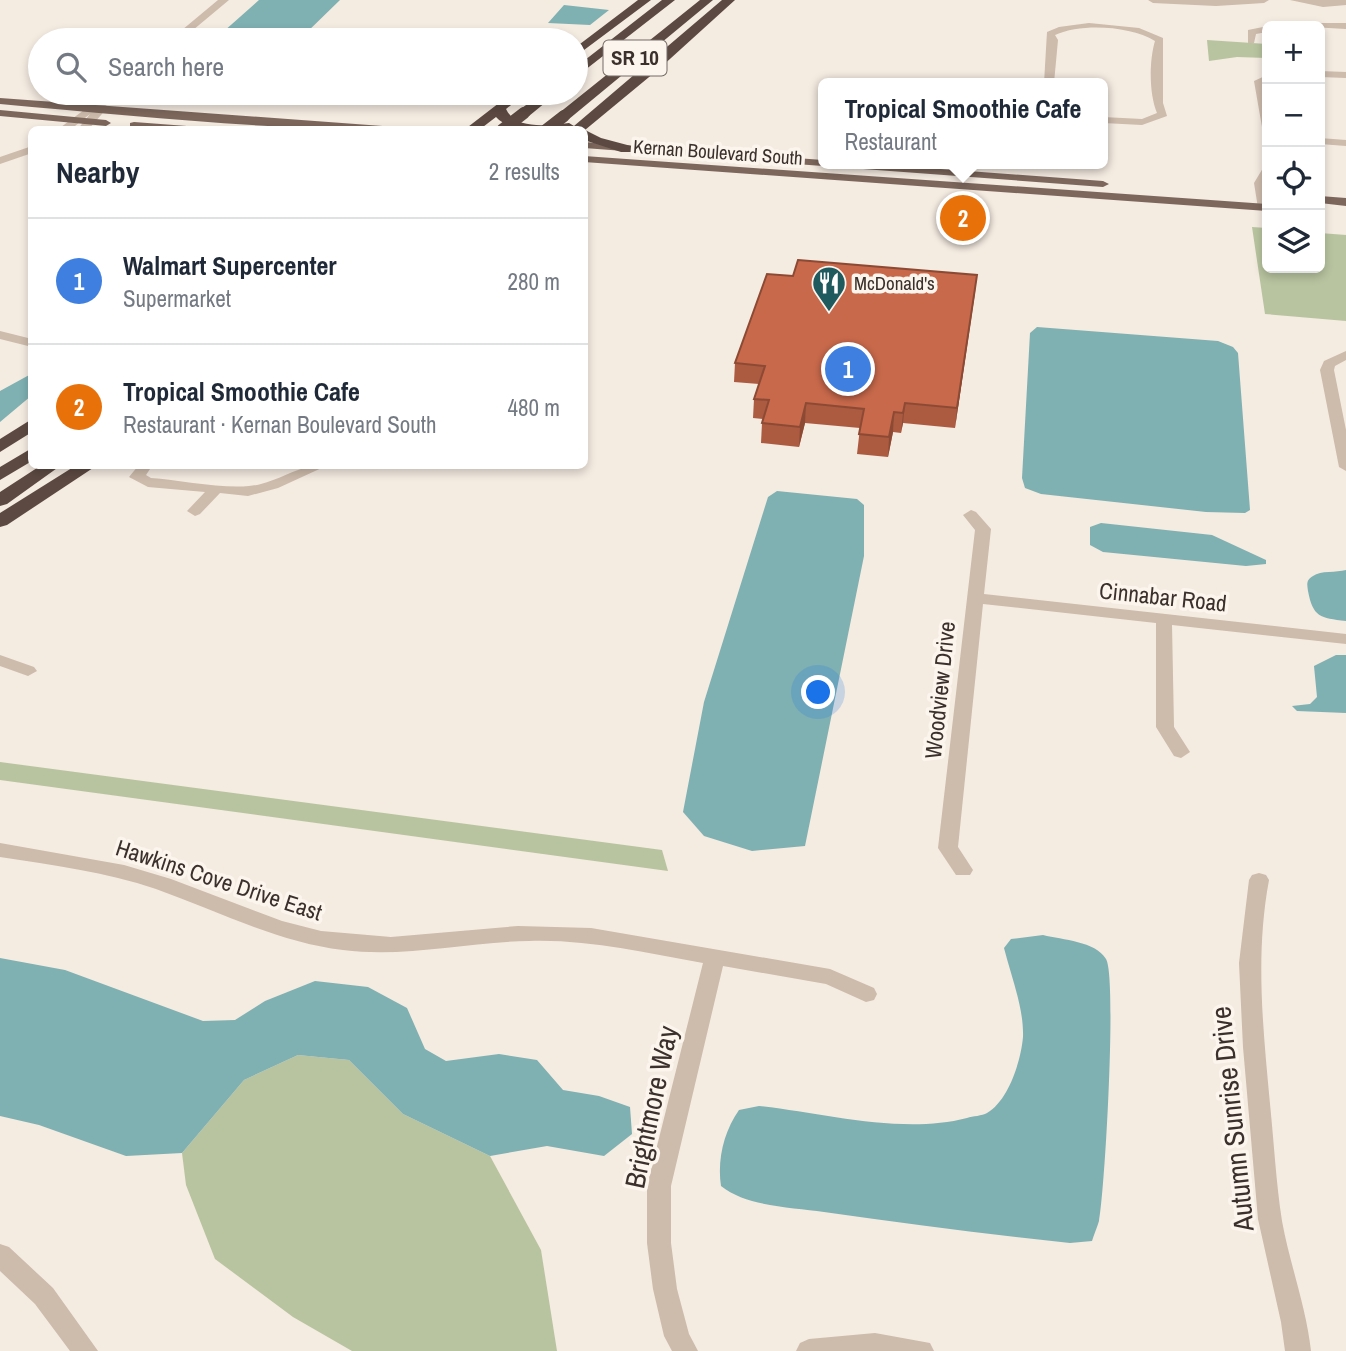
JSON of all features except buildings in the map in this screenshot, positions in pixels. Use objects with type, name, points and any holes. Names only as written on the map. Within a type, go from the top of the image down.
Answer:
[{"type":"highway","points":[[588,43],[645,0]]},
{"type":"highway","name":"SR 10","points":[[588,64],[669,0]]},
{"type":"highway","name":"SR 10","points":[[588,97],[707,0]]},
{"type":"highway","points":[[585,126],[729,0]]},
{"type":"highway","points":[[475,126],[503,105]]},
{"type":"highway","points":[[508,126],[536,105]]},
{"type":"highway","name":"SR 10","points":[[552,126],[578,105]]},
{"type":"highway","points":[[499,108],[505,119],[526,126]]},
{"type":"highway","points":[[588,134],[596,141],[626,149]]},
{"type":"highway","points":[[0,447],[28,427]]},
{"type":"highway","points":[[0,461],[28,443]]},
{"type":"highway","points":[[0,475],[28,456]]},
{"type":"highway","points":[[0,500],[46,469]]},
{"type":"highway","points":[[0,521],[82,469]]},
{"type":"main road","points":[[0,101],[28,104]]},
{"type":"main road","points":[[44,105],[88,109],[97,105]]},
{"type":"main road","points":[[146,105],[356,126]]},
{"type":"main road","points":[[0,113],[110,126]]},
{"type":"main road","points":[[588,145],[818,163]]},
{"type":"main road","name":"Kernan Boulevard South","points":[[588,159],[1262,202]]},
{"type":"main road","points":[[907,169],[1262,202]]},
{"type":"main road","points":[[1325,200],[1346,202]]},
{"type":"main road","points":[[1325,212],[1346,214]]},
{"type":"street","points":[[190,28],[224,0]]},
{"type":"street","points":[[1153,0],[1216,3],[1264,0]]},
{"type":"street","points":[[1295,0],[1323,4],[1346,2]]},
{"type":"street","points":[[1050,78],[1054,40],[1050,34],[1056,30],[1070,26],[1104,27],[1136,30],[1158,37],[1158,103],[1163,114],[1134,122],[1108,120]]},
{"type":"street","points":[[1325,26],[1346,26]]},
{"type":"street","points":[[1251,41],[1251,32],[1262,30]]},
{"type":"street","points":[[1325,35],[1346,38]]},
{"type":"street","points":[[1325,74],[1346,75]]},
{"type":"street","points":[[1262,79],[1259,80],[1262,98]]},
{"type":"street","points":[[87,125],[103,105]]},
{"type":"street","points":[[66,126],[88,109]]},
{"type":"street","points":[[1325,141],[1346,143]]},
{"type":"street","points":[[0,161],[28,150]]},
{"type":"street","points":[[0,170],[28,160]]},
{"type":"street","points":[[0,335],[28,340]]},
{"type":"street","points":[[1346,355],[1329,364],[1327,370],[1346,467]]},
{"type":"street","points":[[143,469],[137,477],[149,482],[215,491],[248,492],[312,469]]},
{"type":"street","points":[[195,511],[215,491]]},
{"type":"street","name":"Woodview Drive","points":[[963,870],[948,848],[983,529],[971,515]]},
{"type":"street","name":"Cinnabar Road","points":[[975,598],[1346,639]]},
{"type":"street","points":[[1164,620],[1165,727],[1181,752]]},
{"type":"street","points":[[0,660],[28,671]]},
{"type":"street","name":"Hawkins Cove Drive East","points":[[0,850],[140,876],[233,911],[321,939],[411,945],[505,934],[557,933],[592,936],[830,978],[866,994]]},
{"type":"street","name":"Autumn Sunrise Drive","points":[[1259,880],[1251,915],[1248,979],[1267,1194],[1273,1237],[1296,1320],[1298,1351]]},
{"type":"street","name":"Brightmore Way","points":[[685,1351],[677,1335],[665,1289],[659,1243],[659,1186],[715,957]]},
{"type":"street","points":[[0,1255],[44,1296],[85,1351]]},
{"type":"street","points":[[809,1351],[875,1345],[921,1351]]},
{"type":"green space","points":[[1207,40],[1262,44],[1262,58],[1237,57],[1209,61]]},
{"type":"green space","points":[[1252,227],[1262,228],[1262,273],[1325,273],[1325,233],[1346,235],[1346,321],[1265,314]]},
{"type":"green space","points":[[0,762],[662,850],[668,871],[0,780]]},
{"type":"green space","points":[[298,1055],[349,1060],[403,1114],[490,1156],[541,1250],[557,1351],[352,1351],[293,1317],[215,1259],[186,1185],[182,1153],[244,1080]]},
{"type":"water","points":[[259,0],[340,0],[311,28],[228,28]]},
{"type":"water","points":[[564,5],[609,10],[590,25],[548,23]]},
{"type":"water","points":[[1037,327],[1218,341],[1233,347],[1238,353],[1250,510],[1245,513],[1206,512],[1041,494],[1025,488],[1022,478],[1030,333]]},
{"type":"water","points":[[28,376],[28,399],[0,422],[0,391]]},
{"type":"water","points":[[777,491],[857,499],[864,505],[864,556],[805,846],[752,851],[704,836],[683,812],[704,702],[768,497]]},
{"type":"water","points":[[1101,523],[1212,535],[1266,560],[1266,564],[1246,566],[1103,552],[1090,545],[1090,527]]},
{"type":"water","points":[[1346,570],[1346,621],[1319,615],[1310,600],[1308,581],[1320,573]]},
{"type":"water","points":[[1336,655],[1346,655],[1346,713],[1297,711],[1292,706],[1310,704],[1317,697],[1314,666]]},
{"type":"water","points":[[1043,935],[1094,948],[1106,959],[1109,974],[1109,1086],[1104,1170],[1099,1221],[1092,1241],[1070,1243],[784,1207],[744,1198],[721,1186],[723,1146],[729,1127],[739,1110],[759,1106],[863,1121],[916,1124],[942,1123],[980,1115],[995,1107],[1012,1079],[1020,1057],[1023,1037],[1019,1003],[1004,948],[1011,939]]},
{"type":"water","points":[[0,958],[65,970],[203,1021],[235,1020],[265,1001],[315,981],[368,987],[407,1008],[425,1049],[446,1061],[499,1054],[537,1060],[563,1090],[599,1096],[630,1107],[632,1134],[604,1156],[547,1146],[490,1156],[403,1114],[349,1060],[298,1055],[244,1080],[182,1153],[126,1156],[39,1125],[0,1116]]},
{"type":"place","name":"Tropical Smoothie Cafe","points":[[963,218]]},
{"type":"place","name":"McDonald's","points":[[829,313]]},
{"type":"place","name":"Walmart Supercenter","points":[[848,369]]}]
